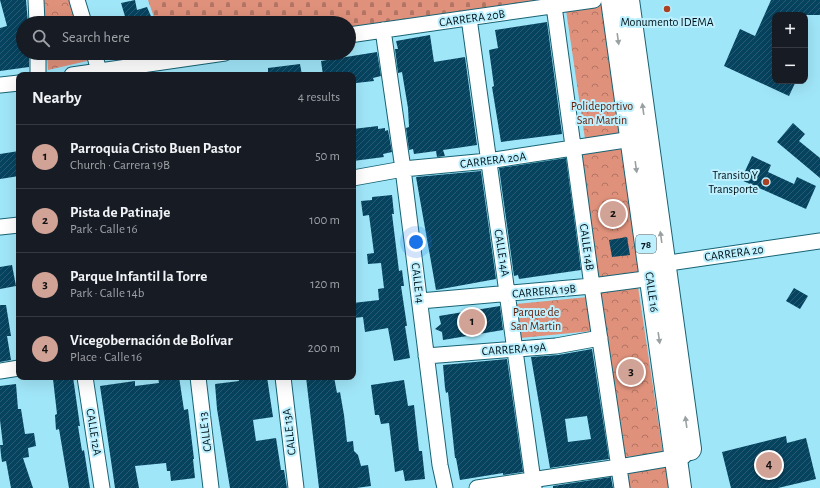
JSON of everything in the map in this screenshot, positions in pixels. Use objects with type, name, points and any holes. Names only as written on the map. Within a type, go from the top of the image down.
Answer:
[{"type":"highway","name":"CALLE 16","points":[[612,0],[632,139],[658,271]]},
{"type":"highway","name":"CALLE 16","points":[[628,0],[658,271],[683,456],[695,488]]},
{"type":"highway","name":"CALLE 16","points":[[680,488],[683,456]]},
{"type":"street","points":[[36,0],[37,16]]},
{"type":"street","points":[[77,0],[82,16]]},
{"type":"street","name":"CARRERA 20B","points":[[356,34],[554,6],[575,1],[594,0]]},
{"type":"street","name":"CALLE 14B","points":[[554,6],[592,286],[622,488]]},
{"type":"street","name":"CALLE 14A","points":[[469,18],[533,484]]},
{"type":"street","name":"CALLE 14","points":[[383,30],[403,170],[440,465],[445,488]]},
{"type":"street","points":[[38,60],[38,72]]},
{"type":"street","points":[[96,60],[100,71]]},
{"type":"street","points":[[93,72],[160,69],[197,60]]},
{"type":"street","points":[[0,85],[16,83]]},
{"type":"street","name":"CARRERA 20A","points":[[356,178],[403,170],[488,161],[574,149],[632,139]]},
{"type":"street","points":[[0,227],[16,225]]},
{"type":"street","name":"CARRERA 20","points":[[658,271],[820,241]]},
{"type":"street","name":"CARRERA 19B","points":[[420,300],[592,286],[658,271]]},
{"type":"street","name":"CARRERA 19A","points":[[426,356],[556,346],[600,338]]},
{"type":"street","points":[[0,371],[16,368]]},
{"type":"street","name":"CALLE 12A","points":[[85,380],[102,488]]},
{"type":"street","name":"CALLE 13","points":[[198,380],[211,488]]},
{"type":"street","name":"CALLE 13A","points":[[283,380],[296,488]]},
{"type":"street","points":[[477,488],[533,484],[683,456]]},
{"type":"green space","points":[[44,0],[70,0],[75,16],[45,16]]},
{"type":"green space","points":[[148,0],[556,0],[356,29],[356,16],[154,16]]},
{"type":"green space","name":"Polideportivo San Martin","points":[[606,2],[627,134],[585,139],[566,10]]},
{"type":"green space","points":[[47,60],[87,61],[48,70]]},
{"type":"green space","points":[[613,149],[631,150],[648,274],[594,281],[578,154]]},
{"type":"green space","points":[[638,287],[663,453],[625,457],[598,292]]},
{"type":"green space","name":"Parque de San Martin","points":[[588,297],[592,331],[520,338],[516,304]]},
{"type":"green space","points":[[665,464],[669,488],[626,488],[624,472]]},
{"type":"building","points":[[0,0],[26,0],[27,16],[16,16],[16,60],[29,60],[29,67],[0,71],[0,28],[7,26]]},
{"type":"building","points":[[135,0],[137,10],[147,7],[151,16],[125,16],[121,3]]},
{"type":"building","points":[[771,0],[820,0],[820,15],[808,15],[808,12],[772,12],[772,84],[795,84],[789,96],[724,66],[740,29],[755,36]]},
{"type":"building","points":[[547,22],[562,134],[501,142],[492,87],[494,86],[489,50],[498,48],[495,30]]},
{"type":"building","points":[[430,35],[434,62],[465,57],[477,145],[443,150],[445,156],[437,157],[436,151],[414,154],[413,149],[409,150],[406,128],[409,127],[408,108],[402,72],[398,73],[395,49],[398,49],[396,41]]},
{"type":"building","points":[[377,52],[381,76],[373,78],[374,81],[356,83],[356,72],[323,72],[321,61],[356,60],[356,55]]},
{"type":"building","points":[[300,64],[301,72],[268,72],[268,68]]},
{"type":"building","points":[[793,123],[805,134],[799,141],[820,158],[820,178],[777,142]]},
{"type":"building","points":[[378,126],[378,129],[385,128],[385,131],[388,130],[392,152],[383,154],[384,157],[356,161],[356,129]]},
{"type":"building","points":[[16,151],[16,176],[0,179],[0,154]]},
{"type":"building","name":"Transito Y Transporte","points":[[752,156],[771,165],[768,172],[794,184],[797,177],[816,186],[806,209],[741,180]]},
{"type":"building","points":[[566,158],[581,270],[519,279],[518,275],[514,276],[499,168]]},
{"type":"building","points":[[481,171],[496,279],[436,290],[416,177]]},
{"type":"building","points":[[392,195],[394,214],[392,214],[399,271],[402,270],[404,286],[401,286],[410,358],[394,361],[388,328],[365,332],[363,317],[356,318],[356,303],[379,300],[378,289],[384,288],[381,263],[368,264],[367,254],[374,253],[369,215],[363,216],[361,201],[372,200],[372,197]]},
{"type":"building","points":[[627,237],[630,255],[612,257],[609,240]]},
{"type":"building","points":[[12,265],[16,286],[0,289],[0,267]]},
{"type":"building","points":[[794,288],[808,296],[800,309],[786,301]]},
{"type":"building","points":[[0,305],[6,305],[11,336],[7,336],[11,360],[0,362]]},
{"type":"building","points":[[500,306],[503,330],[443,340],[442,332],[435,329],[441,324],[439,316]]},
{"type":"building","points":[[592,349],[609,459],[550,468],[531,357],[558,355]],"holes":[[[587,416],[591,439],[568,442],[565,419]]]},
{"type":"building","points":[[507,359],[523,472],[503,475],[503,473],[460,480],[455,458],[448,392],[446,393],[443,365]]},
{"type":"building","points":[[53,380],[73,380],[80,426],[78,426],[82,451],[84,450],[90,488],[69,488],[59,429],[56,430],[55,415],[57,414]]},
{"type":"building","points":[[158,380],[179,380],[184,410],[188,409],[195,478],[171,481],[170,471],[167,471],[166,463],[135,466],[139,488],[115,488],[100,386],[135,381],[135,386],[159,383]]},
{"type":"building","points":[[267,380],[273,417],[253,420],[256,441],[276,438],[281,470],[284,470],[287,488],[230,488],[217,409],[215,384]]},
{"type":"building","points":[[306,380],[335,380],[337,393],[340,392],[347,442],[353,441],[354,451],[358,455],[361,466],[368,465],[371,486],[356,488],[319,488]]},
{"type":"building","points":[[404,380],[408,406],[414,405],[419,451],[422,451],[425,479],[405,481],[403,470],[395,472],[389,423],[381,424],[379,415],[375,415],[371,385]]},
{"type":"building","points":[[16,384],[18,409],[21,409],[25,434],[34,433],[36,446],[28,448],[29,457],[23,458],[33,488],[11,488],[6,461],[2,462],[0,445],[3,445],[0,420],[0,386]]},
{"type":"building","points":[[786,436],[787,443],[806,438],[816,479],[778,488],[731,488],[722,452]]},
{"type":"building","points":[[611,477],[613,488],[553,488],[553,486]]},
{"type":"place","name":"Monumento IDEMA","points":[[667,9]]},
{"type":"place","name":"Transito Y Transporte","points":[[766,182]]},
{"type":"place","name":"Pista de Patinaje","points":[[613,214]]},
{"type":"place","name":"Parroquia Cristo Buen Pastor","points":[[472,322]]},
{"type":"place","name":"Parque Infantil la Torre","points":[[631,372]]},
{"type":"place","name":"Vicegobernación de Bolívar","points":[[769,465]]}]
